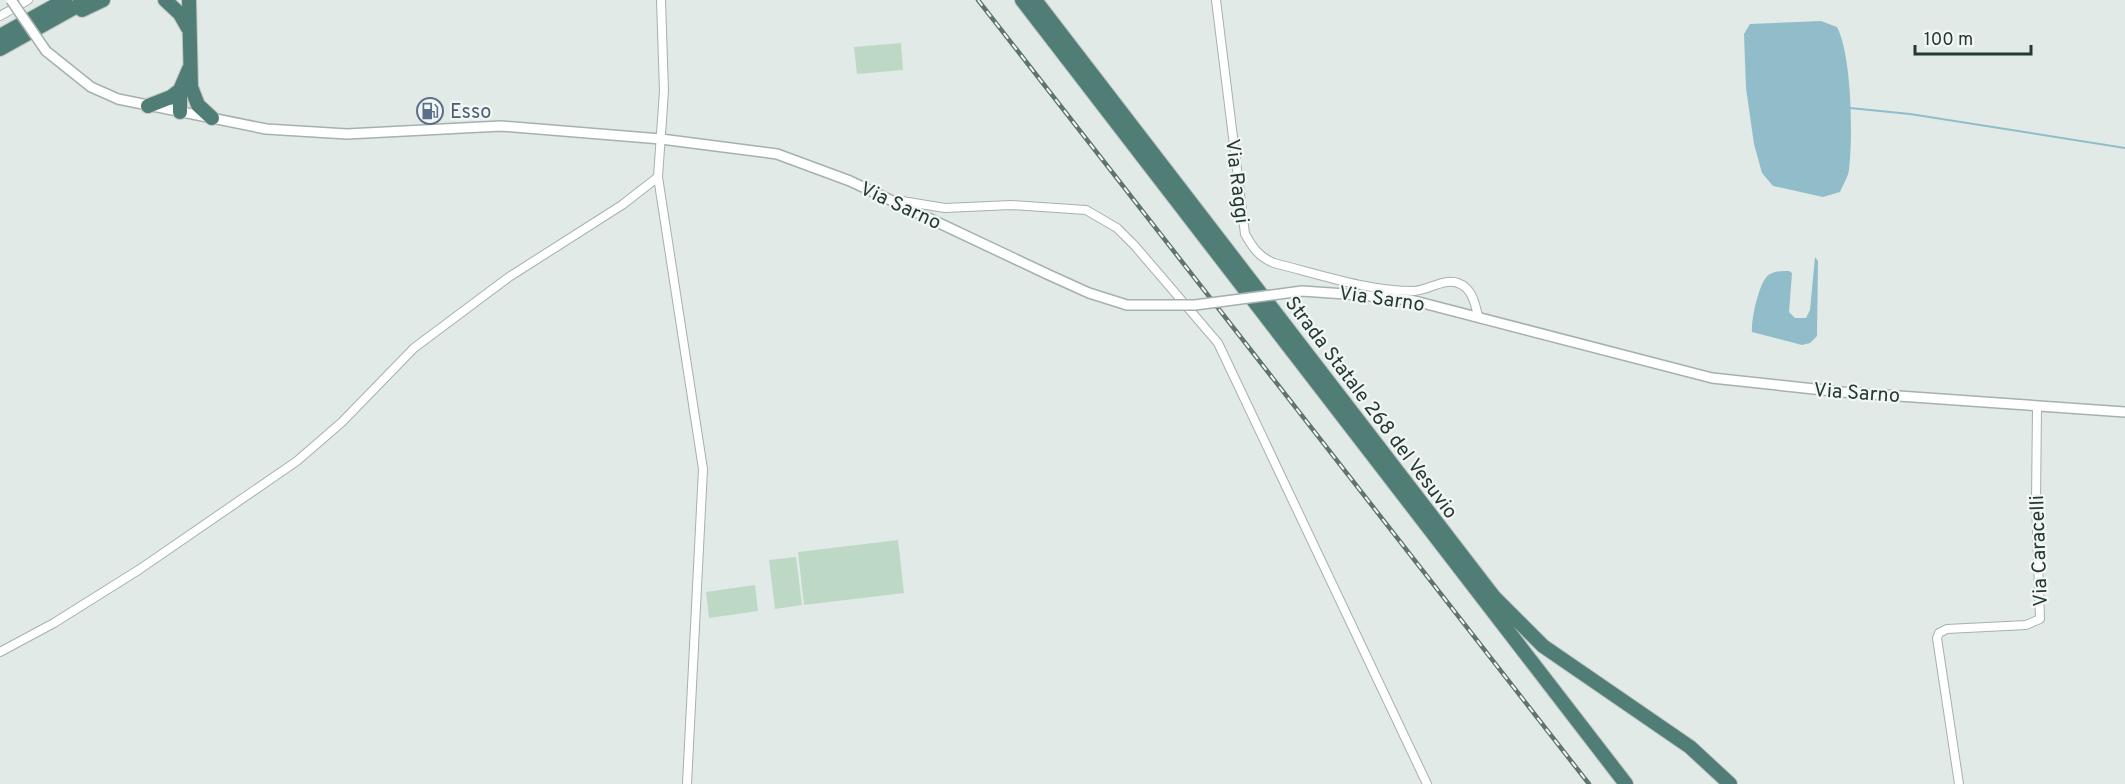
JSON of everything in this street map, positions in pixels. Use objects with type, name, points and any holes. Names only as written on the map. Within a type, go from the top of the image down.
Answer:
[{"type":"highway","points":[[0,36],[65,0]]},
{"type":"highway","points":[[0,49],[88,0]]},
{"type":"highway","points":[[23,36],[103,0]]},
{"type":"highway","points":[[165,0],[180,14],[191,35]]},
{"type":"highway","points":[[180,112],[189,100],[185,88],[191,35],[189,0]]},
{"type":"highway","name":"Strada Statale 268 del Vesuvio","points":[[1022,0],[1626,784]]},
{"type":"highway","name":"Strada Statale 268 del Vesuvio","points":[[1035,0],[1507,612],[1550,652],[1690,747],[1730,784]]},
{"type":"highway","points":[[148,106],[171,97],[185,88]]},
{"type":"highway","points":[[185,88],[212,118]]},
{"type":"street","name":"Via Sarno","points":[[11,0],[46,51],[91,87],[118,99],[301,133],[347,134],[501,126],[662,139],[777,154],[850,181],[1089,293],[1127,305],[1195,305],[1302,291],[1411,300],[1712,378],[1791,388],[1879,393],[2037,408],[2125,412]]},
{"type":"street","points":[[0,16],[28,0]]},
{"type":"street","points":[[661,0],[664,91],[658,177],[703,469],[687,784]]},
{"type":"street","name":"Via Raggi","points":[[1216,0],[1245,234],[1253,249],[1264,259],[1274,263],[1346,282],[1414,291],[1450,281],[1458,283],[1467,288],[1474,300],[1478,316]]},
{"type":"street","points":[[0,652],[54,623],[140,569],[297,461],[342,422],[414,348],[509,277],[622,205],[658,177]]},
{"type":"street","points":[[885,198],[945,208],[1011,205],[1086,210],[1117,228],[1135,246],[1218,344],[1426,784]]},
{"type":"street","name":"Via Caracelli","points":[[1959,784],[1937,638],[1939,633],[1947,629],[2026,625],[2040,619],[2036,503],[2037,408]]},
{"type":"green space","points":[[901,43],[903,70],[857,74],[854,47]]},
{"type":"green space","points":[[898,540],[904,593],[804,605],[798,552]]},
{"type":"green space","points":[[796,557],[802,605],[775,609],[769,560]]},
{"type":"green space","points":[[755,585],[758,611],[709,618],[706,592]]},
{"type":"water","points":[[1821,21],[1837,27],[1842,40],[1846,57],[1851,118],[1848,175],[1840,192],[1823,197],[1773,186],[1762,173],[1754,144],[1746,88],[1744,34],[1750,24]]},
{"type":"water","points":[[1815,257],[1818,261],[1817,336],[1810,343],[1802,345],[1752,332],[1754,310],[1759,292],[1766,277],[1774,272],[1789,271],[1792,273],[1789,312],[1795,318],[1806,318],[1810,310]]},
{"type":"waterway","points":[[1850,108],[1910,114],[2125,148]]},
{"type":"railway","points":[[978,0],[1589,784]]},
{"type":"place","name":"Esso","points":[[430,111]]}]
